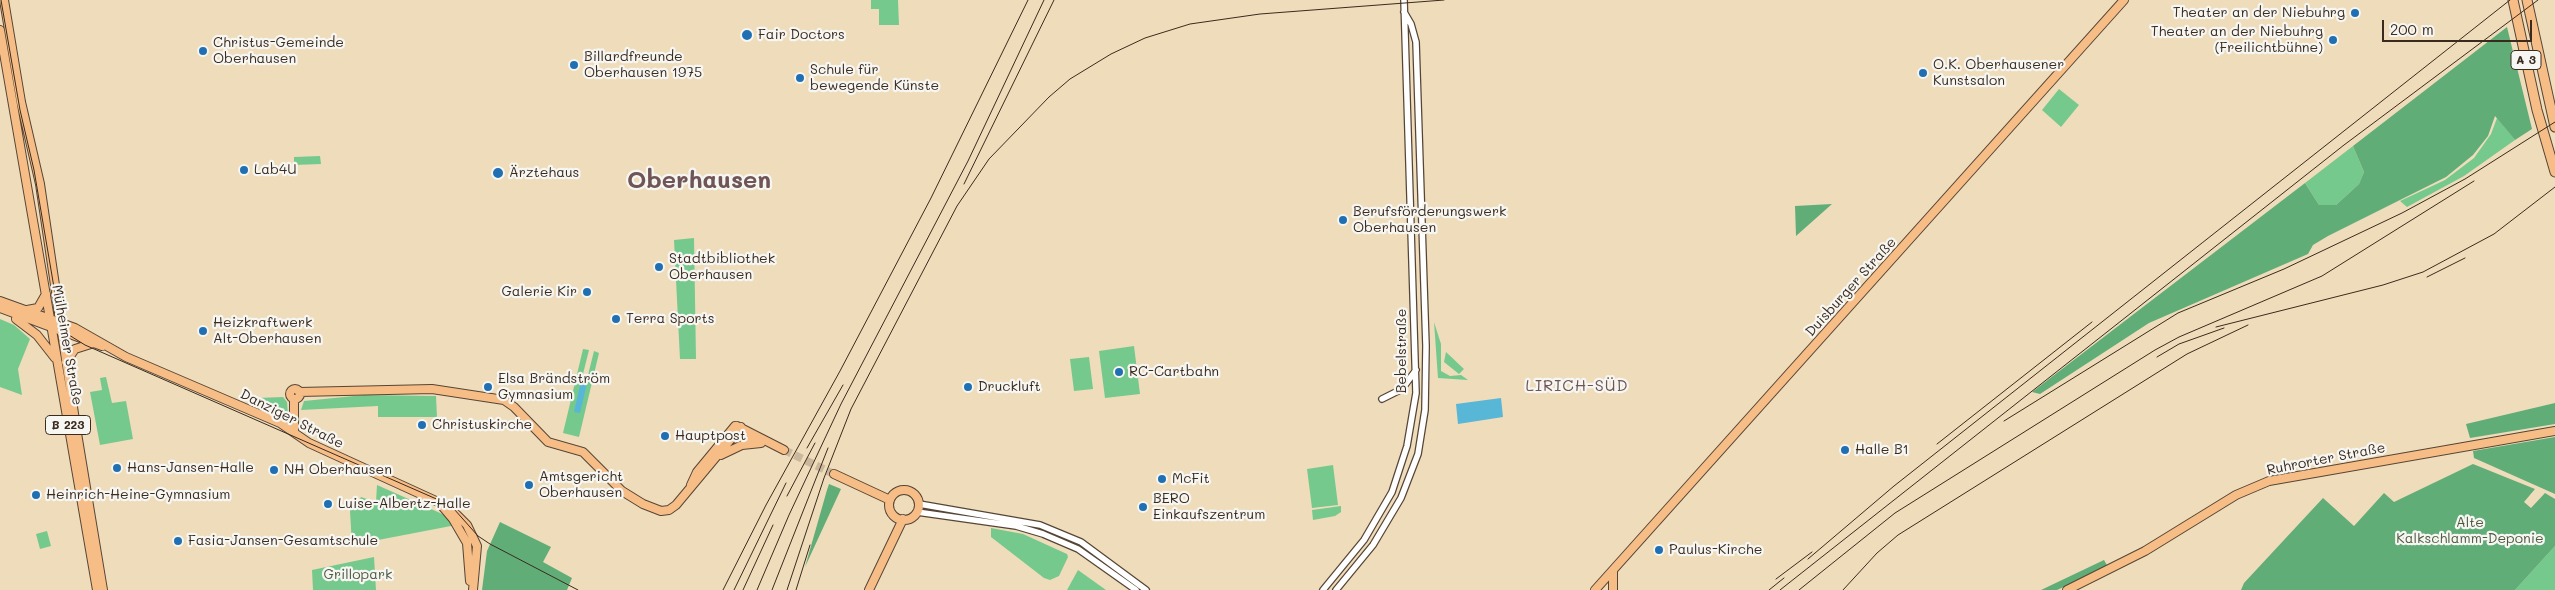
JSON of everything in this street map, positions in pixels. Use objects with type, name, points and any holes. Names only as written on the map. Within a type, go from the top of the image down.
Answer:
[{"type":"highway","name":"A 3","points":[[2513,0],[2537,110],[2555,172]]},
{"type":"highway","name":"A 3","points":[[2527,0],[2555,126]]},
{"type":"main road","name":"Mülheimer Straße","points":[[4,0],[21,102],[37,165],[66,362],[103,590]]},
{"type":"main road","name":"Duisburger Straße","points":[[1596,590],[2124,0]]},
{"type":"main road","name":"Mülheimer Straße","points":[[0,30],[97,590]]},
{"type":"main road","points":[[24,162],[37,165]]},
{"type":"main road","points":[[39,252],[52,260]]},
{"type":"main road","points":[[24,310],[36,309],[46,294]]},
{"type":"main road","name":"Danziger Straße","points":[[0,301],[24,310],[51,324]]},
{"type":"main road","points":[[2,309],[34,332],[57,360]]},
{"type":"main road","name":"Danziger Straße","points":[[2,309],[90,336],[111,349]]},
{"type":"main road","name":"Danziger Straße","points":[[61,327],[207,393],[266,417],[294,432],[309,443],[435,500],[455,511],[472,533],[478,550],[472,590]]},
{"type":"main road","points":[[66,362],[75,349],[94,343]]},
{"type":"main road","points":[[294,432],[294,400],[290,396],[290,391],[295,389],[299,392],[418,389],[484,396],[509,403],[548,442],[583,452],[610,480],[633,498],[656,510],[664,511],[672,509],[717,458],[738,428]]},
{"type":"main road","points":[[690,487],[697,472],[738,428]]},
{"type":"main road","points":[[738,428],[744,436],[774,446]]},
{"type":"main road","points":[[738,428],[784,450]]},
{"type":"main road","name":"Ruhrorter Straße","points":[[2067,590],[2145,551],[2236,494],[2268,481],[2555,431]]},
{"type":"main road","points":[[717,458],[742,445],[761,443]]},
{"type":"main road","points":[[834,474],[890,500]]},
{"type":"main road","points":[[905,490],[915,495],[918,508],[912,517],[903,519],[893,514],[890,500],[897,492],[905,490]]},
{"type":"main road","name":"Danziger Straße","points":[[435,500],[448,512],[463,534],[469,548],[472,590]]},
{"type":"main road","points":[[868,590],[903,519]]},
{"type":"main road","points":[[1613,570],[1613,590]]},
{"type":"street","name":"Bebelstraße","points":[[1325,589],[1364,540],[1395,484],[1410,429],[1416,393],[1413,237],[1404,0]]},
{"type":"street","name":"Bebelstraße","points":[[1336,590],[1373,545],[1402,498],[1418,454],[1426,392],[1416,42],[1411,24],[1404,12]]},
{"type":"street","points":[[1413,237],[1422,238]]},
{"type":"street","points":[[1382,399],[1402,389],[1416,370]]},
{"type":"street","points":[[918,508],[1016,526],[1043,534],[1078,549],[1136,590]]},
{"type":"street","points":[[918,508],[1032,523],[1049,528],[1081,542],[1146,590]]},
{"type":"green space","points":[[871,0],[898,0],[899,25],[879,25],[879,9],[871,9]]},
{"type":"green space","points":[[2507,27],[2532,129],[2515,140],[2495,116],[2488,136],[2473,155],[2446,177],[2328,236],[2313,245],[2308,254],[2149,323],[2040,394],[2032,392],[2305,183],[2319,205],[2336,205],[2359,184],[2364,172],[2353,146]]},
{"type":"green space","points":[[2059,89],[2079,105],[2061,127],[2042,110]]},
{"type":"green space","points":[[2497,118],[2515,140],[2464,176],[2407,207],[2400,201],[2445,180],[2474,158],[2491,134]]},
{"type":"green space","points":[[2353,146],[2364,172],[2359,184],[2336,205],[2319,205],[2305,183]]},
{"type":"green space","points":[[320,156],[321,164],[294,165],[294,157]]},
{"type":"green space","points":[[1832,204],[1796,236],[1795,206]]},
{"type":"green space","points":[[694,238],[696,359],[680,359],[674,240]]},
{"type":"green space","points":[[0,319],[14,325],[30,339],[18,369],[22,395],[0,387]]},
{"type":"green space","points":[[1434,322],[1441,344],[1441,371],[1450,376],[1461,375],[1468,380],[1438,378]]},
{"type":"green space","name":"RC-Cartbahn","points":[[1134,346],[1140,394],[1105,398],[1099,351]]},
{"type":"green space","points":[[583,349],[589,350],[583,374],[588,375],[594,351],[599,353],[579,437],[563,433]]},
{"type":"green space","points":[[1446,352],[1464,369],[1459,374],[1444,362]]},
{"type":"green space","points":[[1089,357],[1093,389],[1074,391],[1070,359]]},
{"type":"green space","points":[[106,377],[112,403],[126,401],[133,439],[100,445],[90,392],[102,390],[100,378]]},
{"type":"green space","points":[[364,395],[436,396],[437,417],[378,417],[378,406],[301,410],[304,401]]},
{"type":"green space","points":[[283,397],[287,402],[288,415],[286,416],[254,403],[257,398]]},
{"type":"green space","points":[[2555,403],[2555,424],[2470,438],[2466,424]]},
{"type":"green space","points":[[2555,437],[2555,494],[2474,458],[2473,451]]},
{"type":"green space","name":"Alte Kalkschlamm-Deponie","points":[[2473,464],[2535,489],[2524,502],[2531,508],[2545,493],[2555,499],[2555,546],[2515,590],[2241,590],[2244,583],[2323,498],[2354,526],[2384,493],[2394,502]]},
{"type":"green space","points":[[1333,465],[1338,505],[1312,508],[1307,469]]},
{"type":"green space","points":[[829,484],[841,489],[805,567],[827,490]]},
{"type":"green space","points":[[377,485],[449,517],[453,524],[451,526],[352,545],[350,511],[361,497],[376,502]]},
{"type":"green space","points":[[1341,506],[1341,512],[1335,516],[1313,520],[1312,510]]},
{"type":"green space","points":[[500,522],[551,547],[543,562],[572,578],[567,590],[482,590],[487,551]]},
{"type":"green space","points":[[991,528],[1023,534],[1067,554],[1068,557],[1059,576],[1050,580],[1044,578],[991,537]]},
{"type":"green space","points":[[47,531],[51,546],[40,549],[36,534]]},
{"type":"green space","points":[[2555,546],[2555,590],[2515,590]]},
{"type":"green space","name":"Grillopark","points":[[374,557],[376,590],[313,590],[312,570]]},
{"type":"green space","points":[[2104,560],[2108,567],[2057,590],[2041,590]]},
{"type":"green space","points":[[1078,570],[1106,590],[1067,590]]},
{"type":"water","points":[[582,377],[588,379],[580,413],[574,412]]},
{"type":"water","points":[[1501,398],[1503,417],[1458,424],[1456,404]]},
{"type":"tunnel","points":[[784,450],[834,474]]},
{"type":"tram line","points":[[1,0],[20,110],[34,170],[58,311],[61,323],[69,335],[85,345],[441,501],[454,509],[478,536],[490,544],[578,590]]},
{"type":"railway","points":[[723,590],[766,505],[840,371],[931,198],[1028,0]]},
{"type":"railway","points":[[757,590],[789,515],[841,404],[968,161],[1044,0]]},
{"type":"railway","points":[[964,184],[1054,0]]},
{"type":"railway","points":[[787,590],[824,478],[851,409],[957,206],[989,159],[1049,97],[1070,79],[1111,54],[1145,38],[1190,24],[1260,14],[1444,0]]},
{"type":"railway","points":[[1808,559],[1894,486],[2510,0]]},
{"type":"railway","points":[[1780,590],[2344,145],[2538,0]]},
{"type":"railway","points":[[2004,421],[2178,313],[2284,269],[2402,213],[2465,179],[2555,122]]},
{"type":"railway","points":[[1799,590],[1895,513],[2155,350],[2179,337],[2322,276],[2474,181]]},
{"type":"railway","points":[[2216,327],[2383,285],[2423,272],[2494,234],[2555,187]]},
{"type":"railway","points":[[2427,277],[2465,258]]},
{"type":"railway","points":[[1937,444],[2092,322]]},
{"type":"railway","points":[[1843,590],[1877,553],[1898,535],[2187,354],[2248,325]]},
{"type":"railway","points":[[2157,357],[2179,344],[2224,328]]},
{"type":"railway","points":[[807,448],[843,385]]},
{"type":"railway","points":[[787,496],[815,443]]},
{"type":"railway","points":[[772,590],[828,448]]},
{"type":"railway","points":[[734,590],[786,483]]},
{"type":"railway","points":[[743,590],[773,525]]},
{"type":"railway","points":[[796,590],[810,545]]},
{"type":"railway","points":[[1776,579],[1812,552]]},
{"type":"railway","points":[[1769,590],[1784,578]]},
{"type":"place","name":"Theater an der Niebuhrg","points":[[2355,13]]},
{"type":"place","name":"Fair Doctors","points":[[747,35]]},
{"type":"place","name":"Theater an der Niebuhrg (Freilichtbühne)","points":[[2333,40]]},
{"type":"place","name":"Christus-Gemeinde Oberhausen","points":[[203,51]]},
{"type":"place","name":"Billardfreunde Oberhausen 1975","points":[[574,65]]},
{"type":"place","name":"O.K. Oberhausener Kunstsalon","points":[[1923,73]]},
{"type":"place","name":"Schule für bewegende Künste","points":[[800,78]]},
{"type":"place","name":"Lab4U","points":[[244,170]]},
{"type":"place","name":"Ärztehaus","points":[[498,173]]},
{"type":"place","name":"Berufsförderungswerk Oberhausen","points":[[1343,220]]},
{"type":"place","name":"Stadtbibliothek Oberhausen","points":[[659,267]]},
{"type":"place","name":"Galerie Kir","points":[[587,292]]},
{"type":"place","name":"Terra Sports","points":[[616,319]]},
{"type":"place","name":"Heizkraftwerk Alt-Oberhausen","points":[[203,331]]},
{"type":"place","name":"RC-Cartbahn","points":[[1119,372]]},
{"type":"place","name":"Elsa Brändström Gymnasium","points":[[488,387]]},
{"type":"place","name":"Druckluft","points":[[968,387]]},
{"type":"place","name":"Christuskirche","points":[[422,425]]},
{"type":"place","name":"Hauptpost","points":[[665,436]]},
{"type":"place","name":"Halle B1","points":[[1845,450]]},
{"type":"place","name":"Hans-Jansen-Halle","points":[[117,468]]},
{"type":"place","name":"NH Oberhausen","points":[[274,470]]},
{"type":"place","name":"McFit","points":[[1162,479]]},
{"type":"place","name":"Amtsgericht Oberhausen","points":[[529,485]]},
{"type":"place","name":"Heinrich-Heine-Gymnasium","points":[[36,495]]},
{"type":"place","name":"Luise-Albertz-Halle","points":[[328,504]]},
{"type":"place","name":"BERO Einkaufszentrum","points":[[1143,507]]},
{"type":"place","name":"Fasia-Jansen-Gesamtschule","points":[[178,541]]},
{"type":"place","name":"Paulus-Kirche","points":[[1659,550]]},
{"type":"district","name":"Oberhausen","points":[[699,181]]},
{"type":"district","name":"LIRICH-SÜD","points":[[1577,386]]}]
